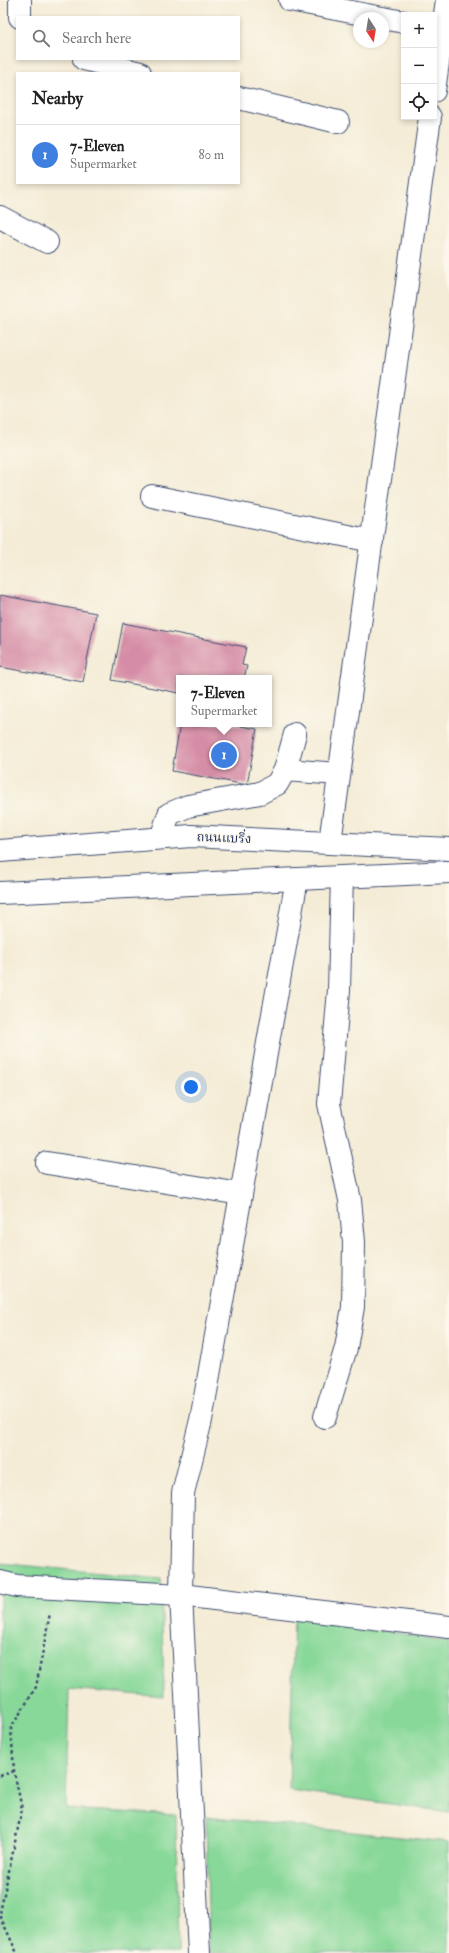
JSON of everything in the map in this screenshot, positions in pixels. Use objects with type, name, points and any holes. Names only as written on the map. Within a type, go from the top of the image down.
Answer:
[{"type":"street","points":[[20,0],[20,16]]},
{"type":"street","points":[[290,0],[353,12]]},
{"type":"street","points":[[434,84],[438,29],[447,0]]},
{"type":"street","points":[[389,19],[401,21]]},
{"type":"street","points":[[88,60],[136,72]]},
{"type":"street","points":[[240,98],[338,122]]},
{"type":"street","points":[[330,842],[430,120]]},
{"type":"street","points":[[0,217],[47,242]]},
{"type":"street","points":[[152,496],[372,541]]},
{"type":"street","points":[[161,838],[170,814],[188,806],[260,794],[278,784],[285,770],[295,734]]},
{"type":"street","points":[[285,770],[339,774]]},
{"type":"street","name":"ถนนแบริ่ง","points":[[0,851],[191,836],[449,849]]},
{"type":"street","points":[[0,893],[449,872]]},
{"type":"street","points":[[325,1417],[346,1348],[353,1307],[354,1242],[350,1200],[329,1104],[339,990],[342,877]]},
{"type":"street","points":[[199,1953],[181,1595],[183,1493],[201,1420],[297,879]]},
{"type":"street","points":[[47,1163],[241,1194]]},
{"type":"street","points":[[0,1582],[17,1586],[181,1595],[449,1627]]},
{"type":"path","points":[[0,1913],[22,1809],[14,1771],[11,1728],[36,1687],[54,1588]]},
{"type":"path","points":[[0,1776],[14,1771]]},
{"type":"path","points":[[0,1916],[17,1953]]},
{"type":"green space","points":[[0,1563],[161,1579],[164,1697],[69,1689],[66,1809],[176,1815],[178,1953],[0,1953]]},
{"type":"green space","points":[[294,1615],[449,1642],[449,1812],[289,1790]]},
{"type":"green space","points":[[206,1817],[449,1842],[449,1953],[209,1953]]},
{"type":"building","points":[[0,595],[96,613],[83,682],[0,667]]},
{"type":"building","points":[[123,623],[246,647],[242,665],[247,666],[245,675],[176,675],[176,692],[112,680]]},
{"type":"building","points":[[179,727],[246,727],[257,729],[247,785],[172,771]]},
{"type":"place","name":"7-Eleven","points":[[224,755]]}]
